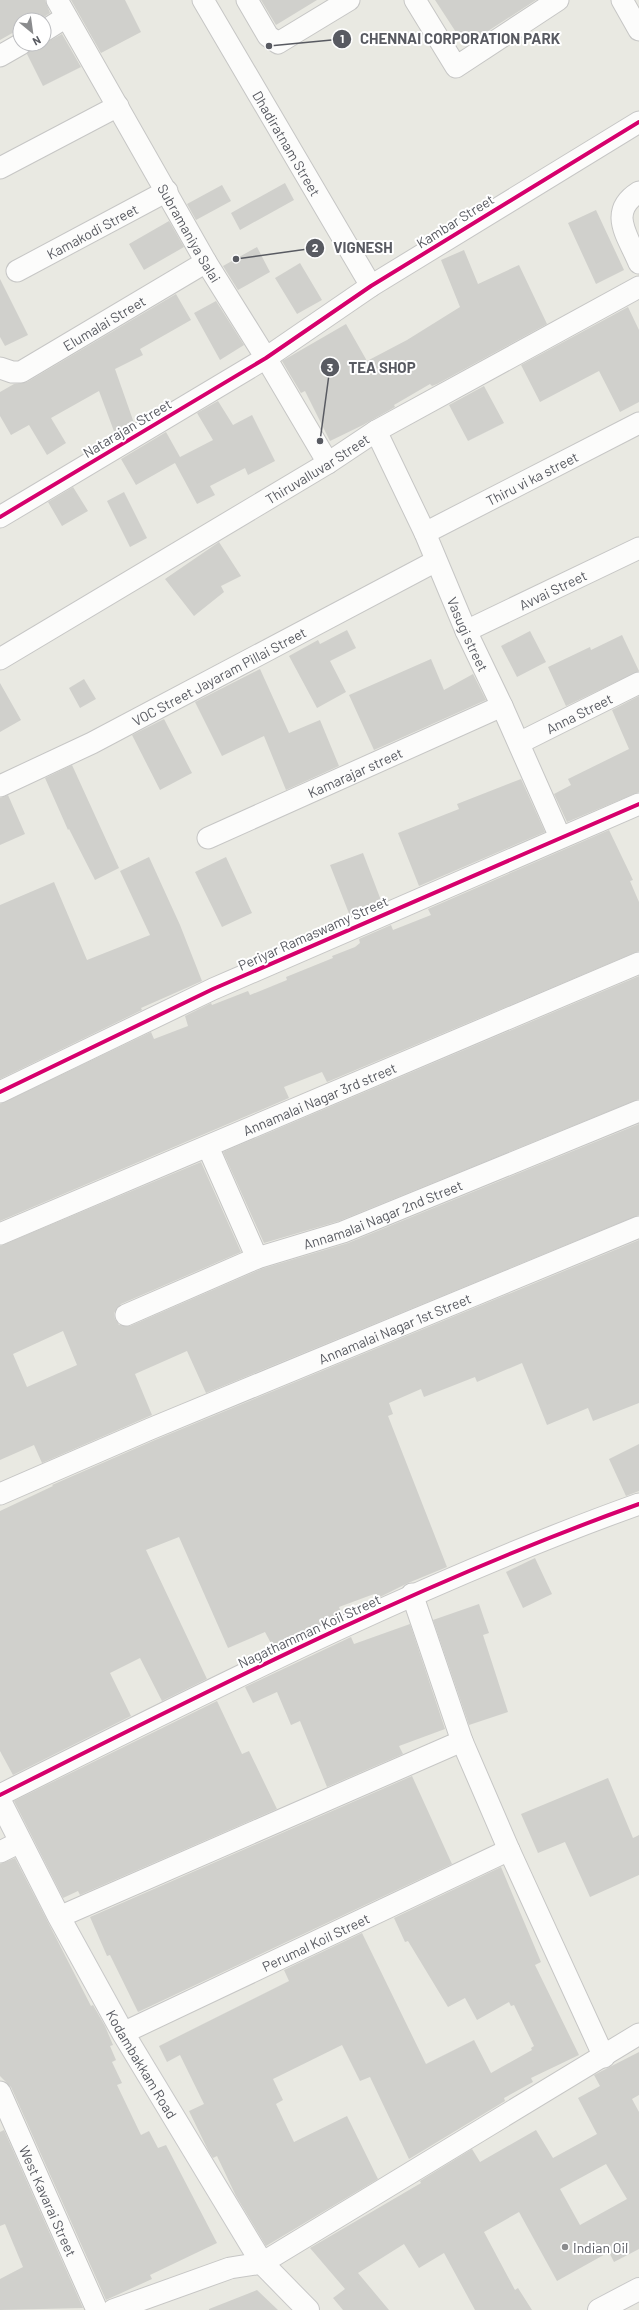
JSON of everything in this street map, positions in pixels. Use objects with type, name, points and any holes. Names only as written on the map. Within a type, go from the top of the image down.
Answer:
[{"type":"main road","name":"Kodambakkam Road","points":[[0,1801],[59,1918],[123,2033],[262,2263],[308,2310]]},
{"type":"main road","points":[[599,2310],[639,2289]]},
{"type":"street","name":"Dhadiratnam Street","points":[[203,0],[371,286]]},
{"type":"street","points":[[247,0],[268,36],[278,43],[349,0]]},
{"type":"street","points":[[415,0],[456,67],[558,0]]},
{"type":"street","points":[[622,0],[639,30]]},
{"type":"street","points":[[52,21],[62,9]]},
{"type":"street","name":"Subramaniya Salai","points":[[62,9],[167,191],[206,262],[266,358],[328,464]]},
{"type":"street","points":[[0,56],[12,49]]},
{"type":"street","points":[[0,168],[118,106]]},
{"type":"street","name":"Kambar Street","points":[[266,358],[371,286],[639,122]]},
{"type":"street","name":"Kamakodi Street","points":[[17,271],[167,191]]},
{"type":"street","points":[[639,192],[623,206],[620,219],[639,263]]},
{"type":"street","name":"Elumalai Street","points":[[0,368],[12,372],[21,372],[206,262]]},
{"type":"street","name":"Thiruvalluvar Street","points":[[0,659],[328,464],[376,431],[639,287]]},
{"type":"street","name":"Natarajan Street","points":[[0,517],[266,358]]},
{"type":"street","name":"Thiru vi ka street","points":[[425,533],[639,423]]},
{"type":"street","name":"Vasugi street","points":[[376,431],[425,533],[466,631],[519,743],[560,837]]},
{"type":"street","name":"Avvai Street","points":[[466,631],[639,548]]},
{"type":"street","name":"VOC Street Jayaram Pillai Street","points":[[0,786],[92,743],[436,561]]},
{"type":"street","name":"Anna Street","points":[[519,743],[639,683]]},
{"type":"street","name":"Kamarajar street","points":[[208,838],[502,706]]},
{"type":"street","name":"Periyar Ramaswamy Street","points":[[0,1092],[212,989],[639,804]]},
{"type":"street","name":"Annamalai Nagar 3rd street","points":[[0,1234],[639,963]]},
{"type":"street","name":"Annamalai Nagar 2nd Street","points":[[126,1315],[257,1258],[343,1232],[639,1111]]},
{"type":"street","points":[[208,1147],[257,1258]]},
{"type":"street","name":"Annamalai Nagar 1st Street","points":[[0,1494],[150,1429],[639,1227]]},
{"type":"street","name":"Nagathamman Koil Street","points":[[0,1795],[209,1691],[412,1594],[638,1508]]},
{"type":"street","points":[[412,1594],[462,1741],[509,1850],[604,2057]]},
{"type":"street","points":[[59,1918],[462,1741]]},
{"type":"street","points":[[0,1852],[20,1842]]},
{"type":"street","name":"Perumal Koil Street","points":[[123,2033],[509,1850]]},
{"type":"street","points":[[113,2310],[230,2268],[262,2263],[604,2057],[639,2034]]},
{"type":"street","name":"West Kavarai Street","points":[[2,2105],[97,2310]]},
{"type":"building","points":[[0,0],[45,0],[50,12],[12,12],[12,33],[0,40]]},
{"type":"building","points":[[71,0],[125,0],[141,32],[101,53]]},
{"type":"building","points":[[261,0],[317,0],[276,25]]},
{"type":"building","points":[[435,0],[536,0],[465,46]]},
{"type":"building","points":[[62,34],[81,67],[43,86],[27,54],[28,52],[52,52],[52,40]]},
{"type":"building","points":[[285,183],[294,200],[240,230],[231,213]]},
{"type":"building","points":[[222,185],[231,201],[196,220],[187,204]]},
{"type":"building","points":[[596,210],[624,270],[596,284],[568,223]]},
{"type":"building","points":[[169,221],[184,247],[144,270],[129,244]]},
{"type":"building","points":[[257,247],[270,272],[238,290],[223,266]]},
{"type":"building","points":[[464,250],[478,284],[519,265],[547,324],[437,384],[432,386],[430,384],[394,405],[395,407],[330,441],[305,391],[301,393],[282,361],[346,324],[367,361],[407,340],[460,307],[441,260]]},
{"type":"building","points":[[300,263],[322,300],[297,314],[275,278]]},
{"type":"building","points":[[0,279],[28,335],[5,346],[0,337]]},
{"type":"building","points":[[176,294],[191,320],[140,349],[143,355],[115,369],[134,423],[115,434],[99,391],[51,418],[66,443],[47,455],[29,425],[11,435],[0,416],[0,392],[14,384],[27,382]]},
{"type":"building","points":[[216,301],[244,345],[220,360],[194,313]]},
{"type":"building","points":[[628,307],[639,330],[639,402],[620,412],[599,371],[540,402],[521,365]]},
{"type":"building","points":[[484,386],[504,423],[468,441],[449,405]]},
{"type":"building","points":[[218,401],[233,425],[252,415],[275,461],[248,475],[245,468],[210,486],[215,495],[197,504],[175,463],[136,485],[121,459],[166,432],[180,457],[213,440],[197,413]]},
{"type":"building","points":[[73,487],[88,511],[62,526],[48,502]]},
{"type":"building","points":[[124,492],[147,538],[130,547],[107,501]]},
{"type":"building","points":[[219,542],[241,576],[221,586],[224,592],[194,616],[165,579]]},
{"type":"building","points":[[347,630],[356,648],[330,661],[346,692],[317,708],[289,656],[318,640],[320,644]]},
{"type":"building","points":[[530,631],[546,662],[517,677],[501,646]]},
{"type":"building","points":[[622,635],[639,671],[566,706],[548,667],[590,647],[591,650]]},
{"type":"building","points":[[431,659],[444,690],[473,674],[486,700],[374,750],[349,695]]},
{"type":"building","points":[[260,669],[289,733],[320,720],[339,766],[286,790],[264,736],[222,756],[195,702]]},
{"type":"building","points":[[84,679],[96,699],[80,708],[69,688]]},
{"type":"building","points":[[0,683],[21,720],[0,732]]},
{"type":"building","points":[[639,696],[639,792],[567,822],[554,794],[571,785],[568,779],[629,749],[612,710]]},
{"type":"building","points":[[164,719],[192,773],[160,790],[132,735]]},
{"type":"building","points":[[72,765],[119,868],[95,880],[69,829],[68,830],[45,778]]},
{"type":"building","points":[[521,779],[545,832],[419,886],[398,833],[459,809],[457,804]]},
{"type":"building","points":[[8,795],[25,834],[0,845],[0,798]]},
{"type":"building","points":[[609,830],[633,880],[630,881],[639,902],[639,951],[327,1082],[322,1072],[284,1087],[289,1098],[0,1221],[0,1104],[151,1032],[154,1039],[188,1026],[185,1016],[211,1003],[212,1005],[248,991],[250,995],[287,980],[286,977],[333,958],[332,956],[355,947],[360,943],[359,939],[391,925],[393,930],[431,915],[428,909]]},
{"type":"building","points":[[363,853],[382,903],[350,916],[330,865]]},
{"type":"building","points":[[149,857],[180,925],[202,981],[141,1008],[142,1010],[0,1079],[0,905],[54,882],[87,960],[150,935],[120,871]]},
{"type":"building","points":[[226,857],[252,913],[222,927],[195,872]]},
{"type":"building","points":[[639,976],[639,1099],[339,1221],[264,1243],[223,1152]]},
{"type":"building","points":[[639,1124],[639,1215],[206,1393],[187,1351],[135,1374],[152,1415],[42,1463],[34,1445],[0,1460],[0,1246],[201,1162],[241,1252],[121,1304],[114,1313],[115,1319],[119,1325],[130,1326],[261,1269],[348,1243]],"holes":[[[63,1331],[77,1365],[27,1387],[13,1354]]]},
{"type":"building","points":[[639,1240],[639,1403],[593,1421],[588,1408],[547,1425],[522,1363],[477,1382],[475,1377],[424,1397],[421,1389],[389,1403],[393,1414],[388,1416],[447,1567],[408,1583],[376,1599],[374,1594],[339,1607],[342,1615],[273,1647],[265,1632],[228,1648],[179,1537],[146,1550],[207,1679],[162,1701],[140,1658],[110,1673],[131,1716],[13,1775],[0,1751],[0,1511],[53,1486],[52,1485],[155,1440]]},
{"type":"building","points":[[639,1444],[639,1491],[626,1496],[609,1459]]},
{"type":"building","points":[[535,1558],[552,1594],[523,1608],[506,1572]]},
{"type":"building","points":[[479,1604],[489,1633],[483,1635],[508,1712],[469,1725],[433,1620]]},
{"type":"building","points":[[410,1624],[445,1729],[399,1746],[403,1754],[327,1787],[300,1721],[291,1725],[277,1692],[253,1703],[245,1687],[351,1637],[354,1644]]},
{"type":"building","points":[[217,1701],[242,1754],[249,1751],[277,1809],[80,1895],[78,1891],[63,1898],[14,1801]]},
{"type":"building","points":[[412,1776],[452,1864],[138,2012],[110,1955],[107,1956],[90,1917]]},
{"type":"building","points":[[608,1778],[633,1838],[639,1835],[639,1875],[590,1897],[565,1842],[538,1853],[521,1814]]},
{"type":"building","points":[[15,1858],[91,2006],[93,2005],[105,2026],[113,2045],[110,2046],[116,2060],[112,2062],[122,2083],[117,2085],[141,2135],[149,2131],[158,2148],[166,2145],[217,2243],[150,2275],[152,2279],[106,2300],[11,2087],[0,2076],[0,1864]]},
{"type":"building","points":[[501,1867],[541,1962],[535,1965],[579,2055],[531,2078],[533,2082],[504,2098],[505,2101],[409,2159],[370,2077],[360,2081],[342,2045],[273,2079],[283,2100],[276,2104],[294,2142],[347,2116],[378,2179],[266,2246],[236,2196],[217,2156],[213,2158],[209,2152],[189,2111],[204,2104],[180,2055],[167,2062],[159,2046],[289,1981],[284,1970],[362,1933],[426,2064],[474,2040],[491,2073],[532,2050],[531,2048],[534,2046],[514,2005],[511,2006],[509,2002],[477,2020],[465,1998],[448,2007],[408,1941],[405,1942],[394,1918]]},
{"type":"building","points":[[639,2052],[639,2095],[632,2099],[639,2112],[639,2249],[614,2262],[609,2252],[557,2281],[519,2212],[484,2232],[515,2290],[518,2288],[532,2310],[475,2310],[444,2253],[419,2268],[404,2244],[358,2273],[389,2310],[343,2310],[333,2298],[345,2289],[310,2248],[421,2183],[420,2181],[472,2149],[480,2162],[536,2130],[553,2158],[597,2134],[578,2098],[600,2086],[594,2075]],"holes":[[[606,2164],[627,2199],[580,2225],[560,2189]]]},
{"type":"building","points":[[4,2130],[83,2308],[0,2310],[0,2279],[23,2267],[5,2224],[0,2226],[0,2132]]},
{"type":"building","points":[[257,2290],[278,2310],[209,2310],[209,2309]]},
{"type":"cycle path","points":[[0,517],[266,358],[371,286],[639,122]]},
{"type":"cycle path","points":[[0,1092],[213,989],[639,804]]},
{"type":"cycle path","points":[[0,1795],[236,1678],[396,1603],[476,1568],[639,1504]]},
{"type":"place","name":"CHENNAI CORPORATION PARK","points":[[269,46]]},
{"type":"place","name":"VIGNESH","points":[[236,259]]},
{"type":"place","name":"TEA SHOP","points":[[320,441]]},
{"type":"place","name":"Indian Oil","points":[[565,2247]]}]
